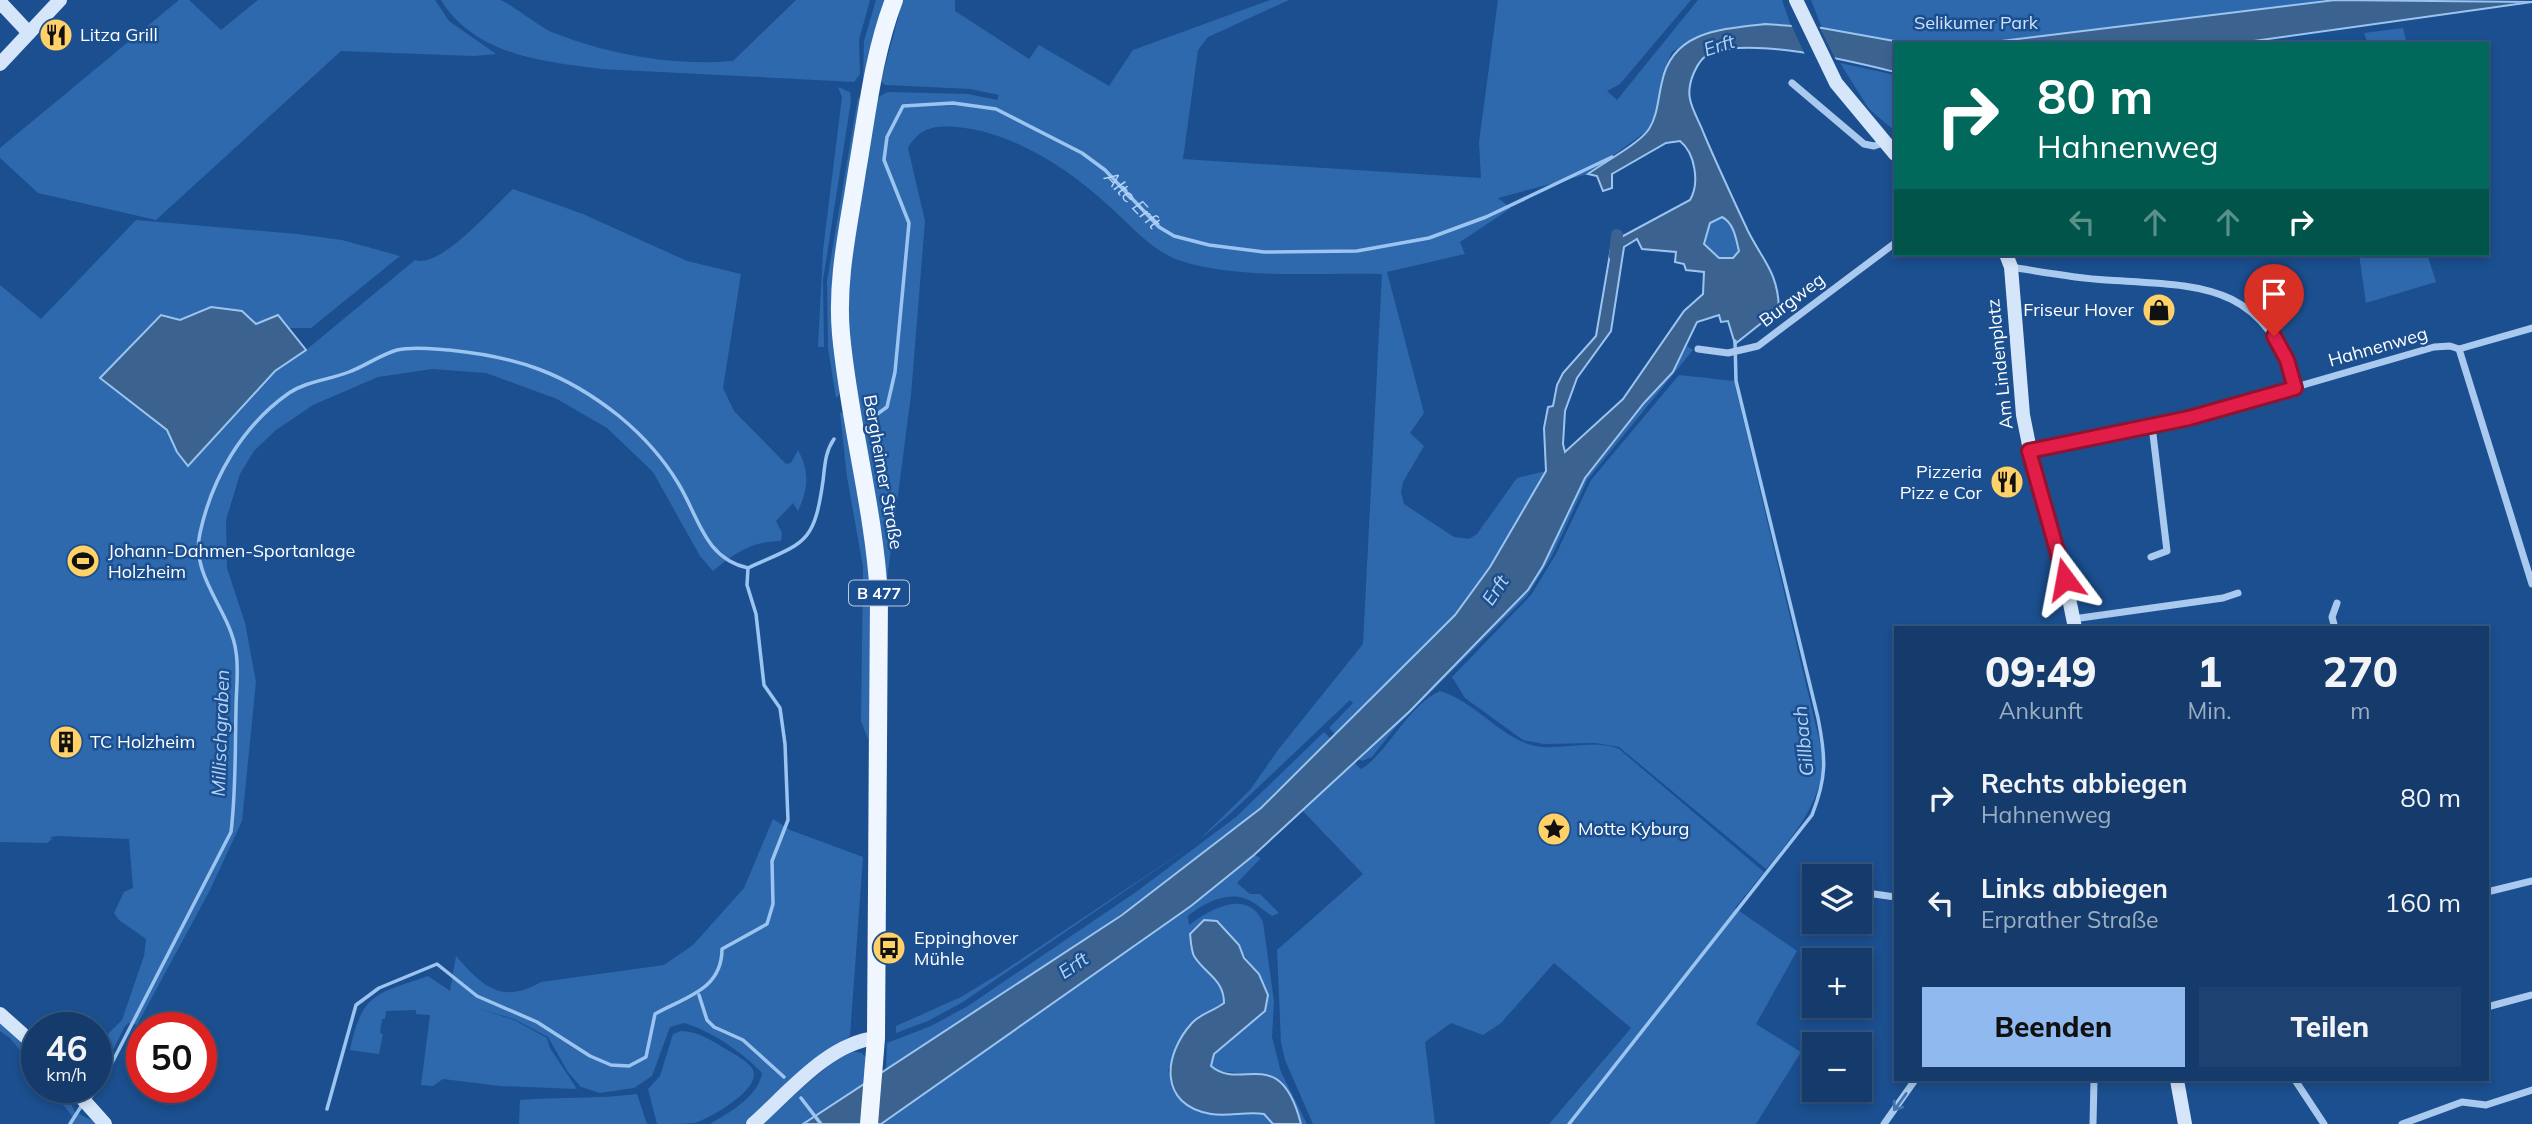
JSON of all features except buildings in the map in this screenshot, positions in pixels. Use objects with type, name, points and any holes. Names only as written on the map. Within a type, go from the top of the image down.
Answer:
[{"type":"main road","points":[[0,64],[60,0]]},
{"type":"main road","name":"Bergheimer Straße","points":[[869,1124],[876,1064],[879,596],[874,540],[844,361],[839,307],[842,267],[871,88],[894,0]]},
{"type":"main road","points":[[1796,0],[1828,70],[1894,153]]},
{"type":"main road","points":[[0,2],[29,33]]},
{"type":"main road","name":"Am Lindenplatz","points":[[2008,260],[2029,451],[2061,559],[2073,624]]},
{"type":"main road","points":[[0,1014],[21,1033]]},
{"type":"main road","points":[[753,1124],[844,1047],[856,1041],[876,1038]]},
{"type":"main road","points":[[2177,1081],[2185,1124]]},
{"type":"main road","points":[[86,1103],[100,1119]]},
{"type":"street","points":[[1792,83],[1864,144],[1874,146],[1884,143]]},
{"type":"street","name":"Burgweg","points":[[1698,349],[1728,353],[1746,351],[1758,346],[1894,244]]},
{"type":"street","points":[[2008,260],[2090,279],[2193,285],[2214,290],[2237,302],[2271,332],[2287,360],[2295,388]]},
{"type":"street","name":"Hahnenweg","points":[[2029,451],[2152,426],[2434,347],[2450,346],[2459,349],[2532,328]]},
{"type":"street","points":[[2459,349],[2532,584]]},
{"type":"street","points":[[2151,557],[2167,551],[2152,426]]},
{"type":"street","name":"Am Lindenplatz","points":[[2073,624],[2223,598],[2238,593]]},
{"type":"street","points":[[2334,626],[2332,617],[2337,603]]},
{"type":"street","points":[[2489,892],[2532,881]]},
{"type":"street","points":[[1872,894],[1894,897]]},
{"type":"street","points":[[2489,1006],[2532,995]]},
{"type":"street","points":[[1884,1124],[1913,1081]]},
{"type":"street","points":[[2093,1124],[2094,1081]]},
{"type":"street","points":[[2296,1081],[2324,1124]]},
{"type":"street","points":[[2402,1124],[2462,1102],[2486,1105],[2532,1090]]},
{"type":"green space","points":[[179,0],[189,0],[221,30],[258,0],[435,0],[449,21],[496,54],[474,56],[341,51],[156,220],[38,193],[0,158],[0,148]]},
{"type":"green space","points":[[441,0],[500,0],[541,26],[575,41],[642,57],[711,62],[733,61],[796,0],[870,0],[859,40],[860,74],[854,82],[602,69],[534,59],[491,44],[472,33],[455,18]]},
{"type":"green space","points":[[876,0],[887,0],[863,82],[864,41]]},
{"type":"green space","points":[[903,0],[955,0],[955,11],[1029,59],[1039,45],[1109,86],[1133,50],[1270,0],[1289,0],[1208,37],[1198,50],[1183,159],[1481,178],[1479,142],[1498,0],[1691,0],[1620,84],[1607,91],[1617,100],[1698,0],[1782,0],[1791,26],[1765,24],[1707,33],[1672,52],[1656,113],[1648,130],[1588,174],[1498,198],[1511,208],[1460,242],[1465,254],[1387,272],[1424,413],[1410,433],[1424,446],[1403,482],[1401,492],[1404,504],[1454,537],[1469,539],[1477,534],[1517,478],[1546,471],[1490,567],[1455,615],[1336,735],[1329,728],[1353,703],[1350,700],[1198,841],[1250,790],[1278,750],[1363,644],[1382,274],[1254,273],[1228,271],[1181,261],[1152,245],[1077,179],[1019,144],[978,130],[957,127],[934,127],[922,132],[908,148],[925,221],[911,395],[887,579],[852,375],[846,289],[876,103],[880,96],[888,92],[968,94],[997,100],[999,95],[970,89],[885,85],[881,81]]},
{"type":"green space","name":"Selikumer Park","points":[[1811,0],[2324,0],[2172,22],[1995,42],[1900,42],[1822,28]]},
{"type":"green space","points":[[2403,28],[2406,42],[2367,42],[2364,33]]},
{"type":"green space","points":[[1840,63],[1894,75],[1894,130],[1869,109]]},
{"type":"green space","points":[[838,87],[850,92],[851,101],[823,280],[824,347],[818,347],[823,250],[842,97]]},
{"type":"green space","points":[[858,97],[862,100],[839,395],[836,398],[828,348],[827,281]]},
{"type":"green space","points":[[513,189],[583,214],[687,261],[741,274],[723,388],[734,411],[786,464],[791,463],[798,450],[806,480],[798,511],[793,503],[776,521],[782,533],[781,541],[761,543],[744,549],[713,571],[700,556],[653,472],[607,428],[557,399],[486,373],[432,369],[378,377],[313,405],[276,430],[254,451],[240,474],[226,520],[227,568],[245,623],[256,682],[242,821],[210,890],[144,1012],[126,1012],[126,1025],[112,1052],[112,1030],[122,1020],[144,956],[146,939],[119,920],[114,913],[124,892],[133,888],[129,839],[60,836],[50,837],[52,839],[47,843],[0,842],[0,285],[41,319],[136,220],[342,240],[400,256],[311,328],[289,328],[278,315],[256,325],[211,307],[180,320],[161,315],[101,378],[167,430],[177,452],[239,409],[275,371],[306,350],[415,260],[426,260],[438,255],[480,222]]},
{"type":"green space","points":[[1722,217],[1732,227],[1739,251],[1733,258],[1719,258],[1704,244],[1710,223]]},
{"type":"green space","points":[[2359,256],[2428,256],[2436,282],[2366,303]]},
{"type":"green space","points":[[1687,346],[1693,350],[1588,479],[1552,556],[1527,596],[1394,729],[1372,757],[1362,761],[1357,758],[1428,693],[1528,590],[1543,566],[1585,478],[1644,403],[1673,372]]},
{"type":"green space","points":[[1679,375],[1734,381],[1823,756],[1818,788],[1805,817],[1766,869],[1619,747],[1595,743],[1544,744],[1523,740],[1465,698],[1452,677],[1531,595],[1556,554],[1591,480]]},
{"type":"green space","points":[[845,412],[870,541],[872,844],[868,848],[868,739],[861,721],[863,567],[847,477],[840,413]]},
{"type":"green space","points":[[1440,691],[1464,702],[1505,732],[1528,744],[1539,747],[1596,745],[1619,749],[1764,872],[1735,908],[1797,951],[1756,1024],[1801,1052],[1756,1124],[1549,1124],[1631,1028],[1554,963],[1501,1023],[1483,1035],[1451,1023],[1425,1042],[1435,1124],[1313,1124],[1285,1060],[1281,1042],[1277,950],[1363,874],[1301,809],[1353,761],[1361,769],[1370,762],[1418,707]]},
{"type":"green space","points":[[1324,732],[1331,739],[1268,802],[1214,846],[1076,945],[886,1069],[887,1043],[931,1026],[968,1006],[1136,892],[1236,817]]},
{"type":"green space","points":[[773,819],[790,830],[863,857],[850,1036],[799,1073],[745,1124],[710,1124],[749,1097],[762,1073],[726,1043],[684,1023],[670,1027],[652,1076],[634,1088],[600,1093],[581,1087],[568,1072],[548,1037],[514,1019],[476,1008],[514,1020],[547,1038],[550,1048],[577,1089],[500,1086],[443,1079],[433,1086],[421,1085],[430,1015],[416,1014],[416,1010],[386,1011],[385,1019],[382,1019],[380,1033],[383,1034],[379,1054],[350,1050],[360,1016],[374,998],[428,976],[450,991],[456,956],[484,983],[504,992],[527,989],[541,982],[664,965],[693,945],[744,888]]},
{"type":"green space","points":[[1198,841],[963,1002],[928,1021],[896,1033],[896,1026],[961,997],[1002,972]]},
{"type":"green space","points":[[1254,855],[1261,858],[1237,883],[1250,894],[1260,894],[1279,913],[1272,916],[1246,899],[1228,897],[1211,902],[1188,916],[1189,925],[1218,908],[1238,904],[1248,906],[1263,922],[1274,1001],[1272,1037],[1281,1072],[1307,1124],[1301,1124],[1292,1102],[1271,1083],[1220,1071],[1211,1066],[1214,1054],[1265,1011],[1259,975],[1229,935],[1190,934],[1194,956],[1221,988],[1224,1003],[1205,1013],[1168,1070],[1173,1090],[1182,1101],[1192,1107],[1216,1112],[1264,1114],[1273,1124],[881,1124],[1191,906]]},
{"type":"green space","points":[[0,1022],[21,1041],[21,1051],[10,1038],[0,1031]]},
{"type":"green space","points":[[681,1031],[705,1037],[736,1055],[747,1062],[754,1076],[744,1093],[723,1109],[702,1120],[695,1123],[657,1124],[648,1089],[660,1076],[673,1034]]},
{"type":"green space","points":[[851,1051],[862,1053],[867,1059],[865,1084],[803,1124],[759,1124],[840,1056]]},
{"type":"green space","points":[[637,1094],[647,1124],[519,1124],[520,1100]]},
{"type":"green space","points":[[62,1103],[71,1103],[75,1112],[99,1124],[68,1124],[72,1116]]},
{"type":"water","points":[[2335,0],[2532,2],[2246,42],[1993,42]]},
{"type":"water","name":"Erft","points":[[1765,24],[1822,28],[1900,42],[1894,42],[1894,72],[1802,52],[1752,48],[1711,53],[1697,66],[1689,93],[1692,108],[1748,231],[1773,276],[1779,309],[1735,344],[1728,321],[1721,322],[1719,315],[1697,322],[1673,372],[1644,403],[1585,478],[1543,566],[1528,590],[1410,711],[1254,855],[1191,906],[881,1124],[803,1124],[1122,915],[1261,808],[1455,615],[1490,567],[1546,471],[1544,428],[1548,407],[1553,406],[1557,385],[1563,373],[1596,336],[1612,242],[1690,200],[1695,185],[1692,160],[1680,141],[1666,143],[1612,174],[1612,188],[1603,191],[1597,176],[1588,174],[1630,147],[1649,129],[1656,112],[1667,65],[1676,52],[1687,43],[1716,31]],"holes":[[[1722,217],[1732,227],[1739,251],[1733,258],[1719,258],[1704,244],[1710,223]],[[1637,239],[1642,249],[1676,252],[1675,262],[1684,264],[1686,270],[1704,272],[1703,294],[1684,311],[1623,399],[1565,452],[1565,411],[1577,378],[1611,331],[1624,247]]]},
{"type":"water","points":[[211,307],[242,311],[256,324],[278,315],[306,350],[275,371],[188,466],[177,452],[167,430],[100,378],[161,315],[180,320]]},
{"type":"water","points":[[1204,920],[1217,921],[1239,945],[1244,958],[1259,974],[1268,995],[1265,1011],[1214,1054],[1211,1066],[1223,1073],[1235,1075],[1271,1076],[1282,1084],[1292,1099],[1301,1124],[1273,1124],[1264,1114],[1211,1114],[1194,1109],[1174,1090],[1171,1063],[1182,1036],[1192,1023],[1224,1003],[1221,988],[1192,951],[1190,934]]},
{"type":"pier","points":[[1790,22],[1818,24],[1837,62],[1806,57]]},
{"type":"waterway","name":"Alte Erft","points":[[869,420],[887,407],[895,372],[909,223],[884,160],[887,137],[903,106],[953,103],[996,109],[1082,153],[1105,170],[1159,227],[1174,236],[1209,245],[1264,252],[1357,251],[1429,238],[1486,217],[1612,157]]},
{"type":"waterway","points":[[1615,256],[1617,235]]},
{"type":"waterway","name":"Gillbach","points":[[1569,1124],[1812,815],[1823,778],[1824,756],[1818,718],[1736,381],[1735,341]]},
{"type":"waterway","name":"Millischgraben","points":[[112,1063],[231,832],[235,786],[237,659],[233,637],[206,579],[198,549],[205,513],[221,473],[243,437],[272,406],[303,386],[349,372],[403,349],[474,353],[540,370],[560,378],[599,401],[636,431],[672,474],[712,546],[733,563],[748,568]]},
{"type":"waterway","name":"Alte Erft","points":[[748,568],[804,539],[816,518],[827,454],[834,439]]},
{"type":"waterway","points":[[327,1109],[356,1005],[379,988],[437,964],[477,996],[537,1022],[590,1056],[611,1065],[629,1066],[646,1057],[655,1014],[689,997],[709,983],[716,974],[722,949],[767,924],[773,904],[772,861],[788,820],[785,744],[780,708],[764,685],[756,614],[747,585],[748,568]]},
{"type":"waterway","points":[[699,995],[707,1020],[714,1027],[743,1040],[784,1077]]},
{"type":"waterway","points":[[801,1098],[821,1124]]},
{"type":"waterway","name":"Millischgraben","points":[[70,1124],[82,1105]]},
{"type":"place","name":"Litza Grill","points":[[56,35]]},
{"type":"place","name":"Friseur Hover","points":[[2159,310]]},
{"type":"place","name":"Pizzeria Pizz e Cor","points":[[2007,482]]},
{"type":"place","name":"Johann-Dahmen-Sportanlage Holzheim","points":[[83,561]]},
{"type":"place","name":"TC Holzheim","points":[[66,742]]},
{"type":"place","name":"Motte Kyburg","points":[[1554,829]]},
{"type":"place","name":"Eppinghover Mühle","points":[[889,948]]},
{"type":"route","points":[[2065,579],[2029,451],[2189,418],[2295,388],[2283,350],[2274,336]]}]
